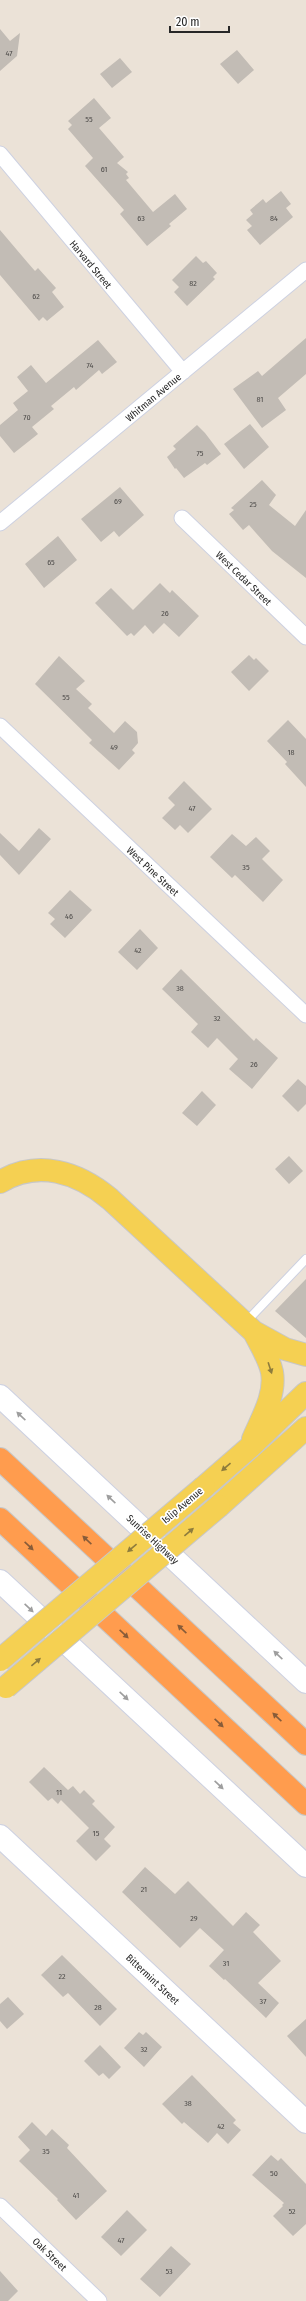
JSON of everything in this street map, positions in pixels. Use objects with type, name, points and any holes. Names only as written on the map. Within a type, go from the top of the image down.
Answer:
[{"type":"highway","points":[[0,1459],[306,1744]]},
{"type":"highway","points":[[0,1519],[306,1804]]},
{"type":"main road","points":[[0,1182],[17,1174],[39,1170],[62,1172],[91,1184],[110,1199],[249,1328],[285,1349],[306,1355]]},
{"type":"main road","points":[[249,1328],[269,1364],[272,1382],[269,1403],[250,1446]]},
{"type":"main road","name":"Islip Avenue","points":[[0,1660],[204,1487],[306,1393]]},
{"type":"main road","name":"Sunrise Highway","points":[[0,1396],[306,1682]]},
{"type":"main road","points":[[3,1690],[219,1506],[306,1428]]},
{"type":"main road","points":[[281,1452],[306,1447]]},
{"type":"main road","points":[[0,1581],[306,1866]]},
{"type":"main road","name":"Bittermint Street","points":[[0,1836],[306,2122]]},
{"type":"street","name":"Harvard Street","points":[[0,154],[183,372]]},
{"type":"street","name":"Whitman Avenue","points":[[2,516],[183,372],[306,270]]},
{"type":"street","name":"West Cedar Street","points":[[182,518],[306,637]]},
{"type":"street","name":"West Pine Street","points":[[0,726],[306,1015]]},
{"type":"street","name":"Oak Street","points":[[0,2206],[99,2301]]},
{"type":"lane","points":[[249,1328],[306,1259]]},
{"type":"building","points":[[0,29],[10,41],[20,33],[17,56],[0,71]]},
{"type":"building","points":[[237,50],[254,70],[238,84],[220,64]]},
{"type":"building","points":[[120,58],[132,72],[112,88],[100,74]]},
{"type":"building","points":[[94,98],[111,118],[99,128],[124,157],[117,163],[128,172],[126,174],[129,178],[126,180],[153,212],[175,194],[187,209],[169,224],[171,226],[147,246],[120,214],[124,210],[85,166],[93,158],[68,129],[72,125],[68,121]]},
{"type":"building","points":[[281,191],[291,204],[286,208],[293,217],[260,245],[247,230],[252,226],[246,220],[253,214],[250,210],[263,199],[266,203]]},
{"type":"building","points":[[0,230],[35,271],[38,268],[56,288],[52,292],[64,307],[47,321],[43,317],[39,321],[0,275]]},
{"type":"building","points":[[196,256],[203,263],[206,261],[217,273],[213,277],[215,279],[187,306],[174,292],[179,287],[172,280]]},
{"type":"building","points":[[306,338],[306,374],[278,398],[286,410],[262,428],[233,389],[258,371],[262,376]]},
{"type":"building","points":[[98,340],[117,362],[102,374],[99,370],[76,390],[74,387],[51,406],[54,409],[32,427],[38,434],[14,453],[0,436],[0,425],[18,410],[13,403],[28,391],[17,377],[31,365],[46,383]]},
{"type":"building","points":[[250,424],[269,447],[244,469],[224,444]]},
{"type":"building","points":[[197,425],[221,454],[207,465],[205,463],[184,478],[176,468],[175,469],[167,457],[176,449],[173,446]]},
{"type":"building","points":[[262,480],[276,495],[269,505],[295,526],[306,510],[306,578],[272,551],[249,525],[243,530],[229,514],[234,510],[231,508]]},
{"type":"building","points":[[120,487],[144,515],[119,537],[114,531],[101,542],[81,519]]},
{"type":"building","points":[[58,536],[77,560],[44,588],[25,564]]},
{"type":"building","points":[[160,583],[170,593],[172,590],[199,616],[179,637],[164,623],[153,634],[145,625],[134,636],[131,633],[127,636],[95,603],[111,588],[133,610]]},
{"type":"building","points":[[249,655],[254,660],[256,658],[269,671],[249,691],[231,672]]},
{"type":"building","points":[[59,656],[85,681],[76,689],[92,704],[88,708],[114,733],[125,721],[137,732],[138,743],[132,750],[135,753],[119,770],[89,743],[92,740],[35,684]]},
{"type":"building","points":[[288,720],[306,739],[306,787],[285,764],[287,762],[267,741]]},
{"type":"building","points":[[184,781],[212,809],[188,833],[180,825],[175,830],[162,818],[175,805],[168,798]]},
{"type":"building","points":[[39,828],[51,839],[19,875],[0,855],[0,833],[19,851]]},
{"type":"building","points":[[232,834],[246,846],[256,837],[270,851],[262,859],[283,880],[263,902],[235,875],[232,878],[210,857]]},
{"type":"building","points":[[70,890],[92,910],[65,938],[50,924],[55,919],[48,913]]},
{"type":"building","points":[[140,929],[158,948],[137,970],[118,952]]},
{"type":"building","points":[[181,969],[254,1041],[256,1038],[278,1058],[252,1089],[229,1069],[238,1059],[217,1038],[208,1048],[191,1032],[198,1024],[162,989]]},
{"type":"building","points":[[298,1079],[306,1086],[306,1104],[298,1112],[282,1096]]},
{"type":"building","points":[[202,1091],[216,1105],[197,1126],[182,1113]]},
{"type":"building","points":[[289,1156],[303,1171],[289,1184],[275,1169]]},
{"type":"building","points":[[306,1279],[306,1338],[275,1311]]},
{"type":"building","points":[[44,1767],[68,1790],[73,1786],[80,1794],[84,1790],[95,1801],[92,1804],[115,1827],[104,1839],[111,1846],[96,1861],[76,1841],[89,1828],[61,1800],[58,1804],[52,1798],[48,1801],[29,1782]]},
{"type":"building","points":[[145,1867],[175,1894],[188,1881],[233,1926],[246,1912],[260,1925],[253,1932],[281,1961],[258,1983],[279,2003],[266,2018],[209,1966],[224,1950],[200,1928],[180,1948],[122,1892]]},
{"type":"building","points":[[62,1955],[117,2009],[100,2026],[68,1993],[63,1997],[41,1975]]},
{"type":"building","points":[[8,1997],[24,2014],[7,2029],[0,2021],[0,2004]]},
{"type":"building","points":[[306,2019],[306,2057],[287,2036]]},
{"type":"building","points":[[139,2032],[143,2035],[146,2032],[162,2047],[144,2067],[124,2048]]},
{"type":"building","points":[[100,2045],[121,2067],[109,2079],[103,2073],[99,2076],[84,2061]]},
{"type":"building","points":[[192,2075],[236,2120],[233,2123],[241,2130],[228,2144],[217,2133],[208,2143],[184,2122],[182,2124],[162,2104]]},
{"type":"building","points":[[32,2122],[46,2136],[52,2129],[69,2145],[67,2148],[107,2191],[76,2220],[57,2200],[58,2199],[19,2161],[30,2150],[18,2137]]},
{"type":"building","points":[[271,2155],[278,2161],[281,2158],[306,2184],[306,2224],[293,2236],[273,2216],[284,2203],[252,2175]]},
{"type":"building","points":[[127,2210],[147,2230],[121,2256],[101,2237]]},
{"type":"building","points":[[171,2246],[191,2264],[160,2297],[140,2279]]},
{"type":"building","points":[[0,2271],[18,2291],[8,2301],[0,2301]]}]
